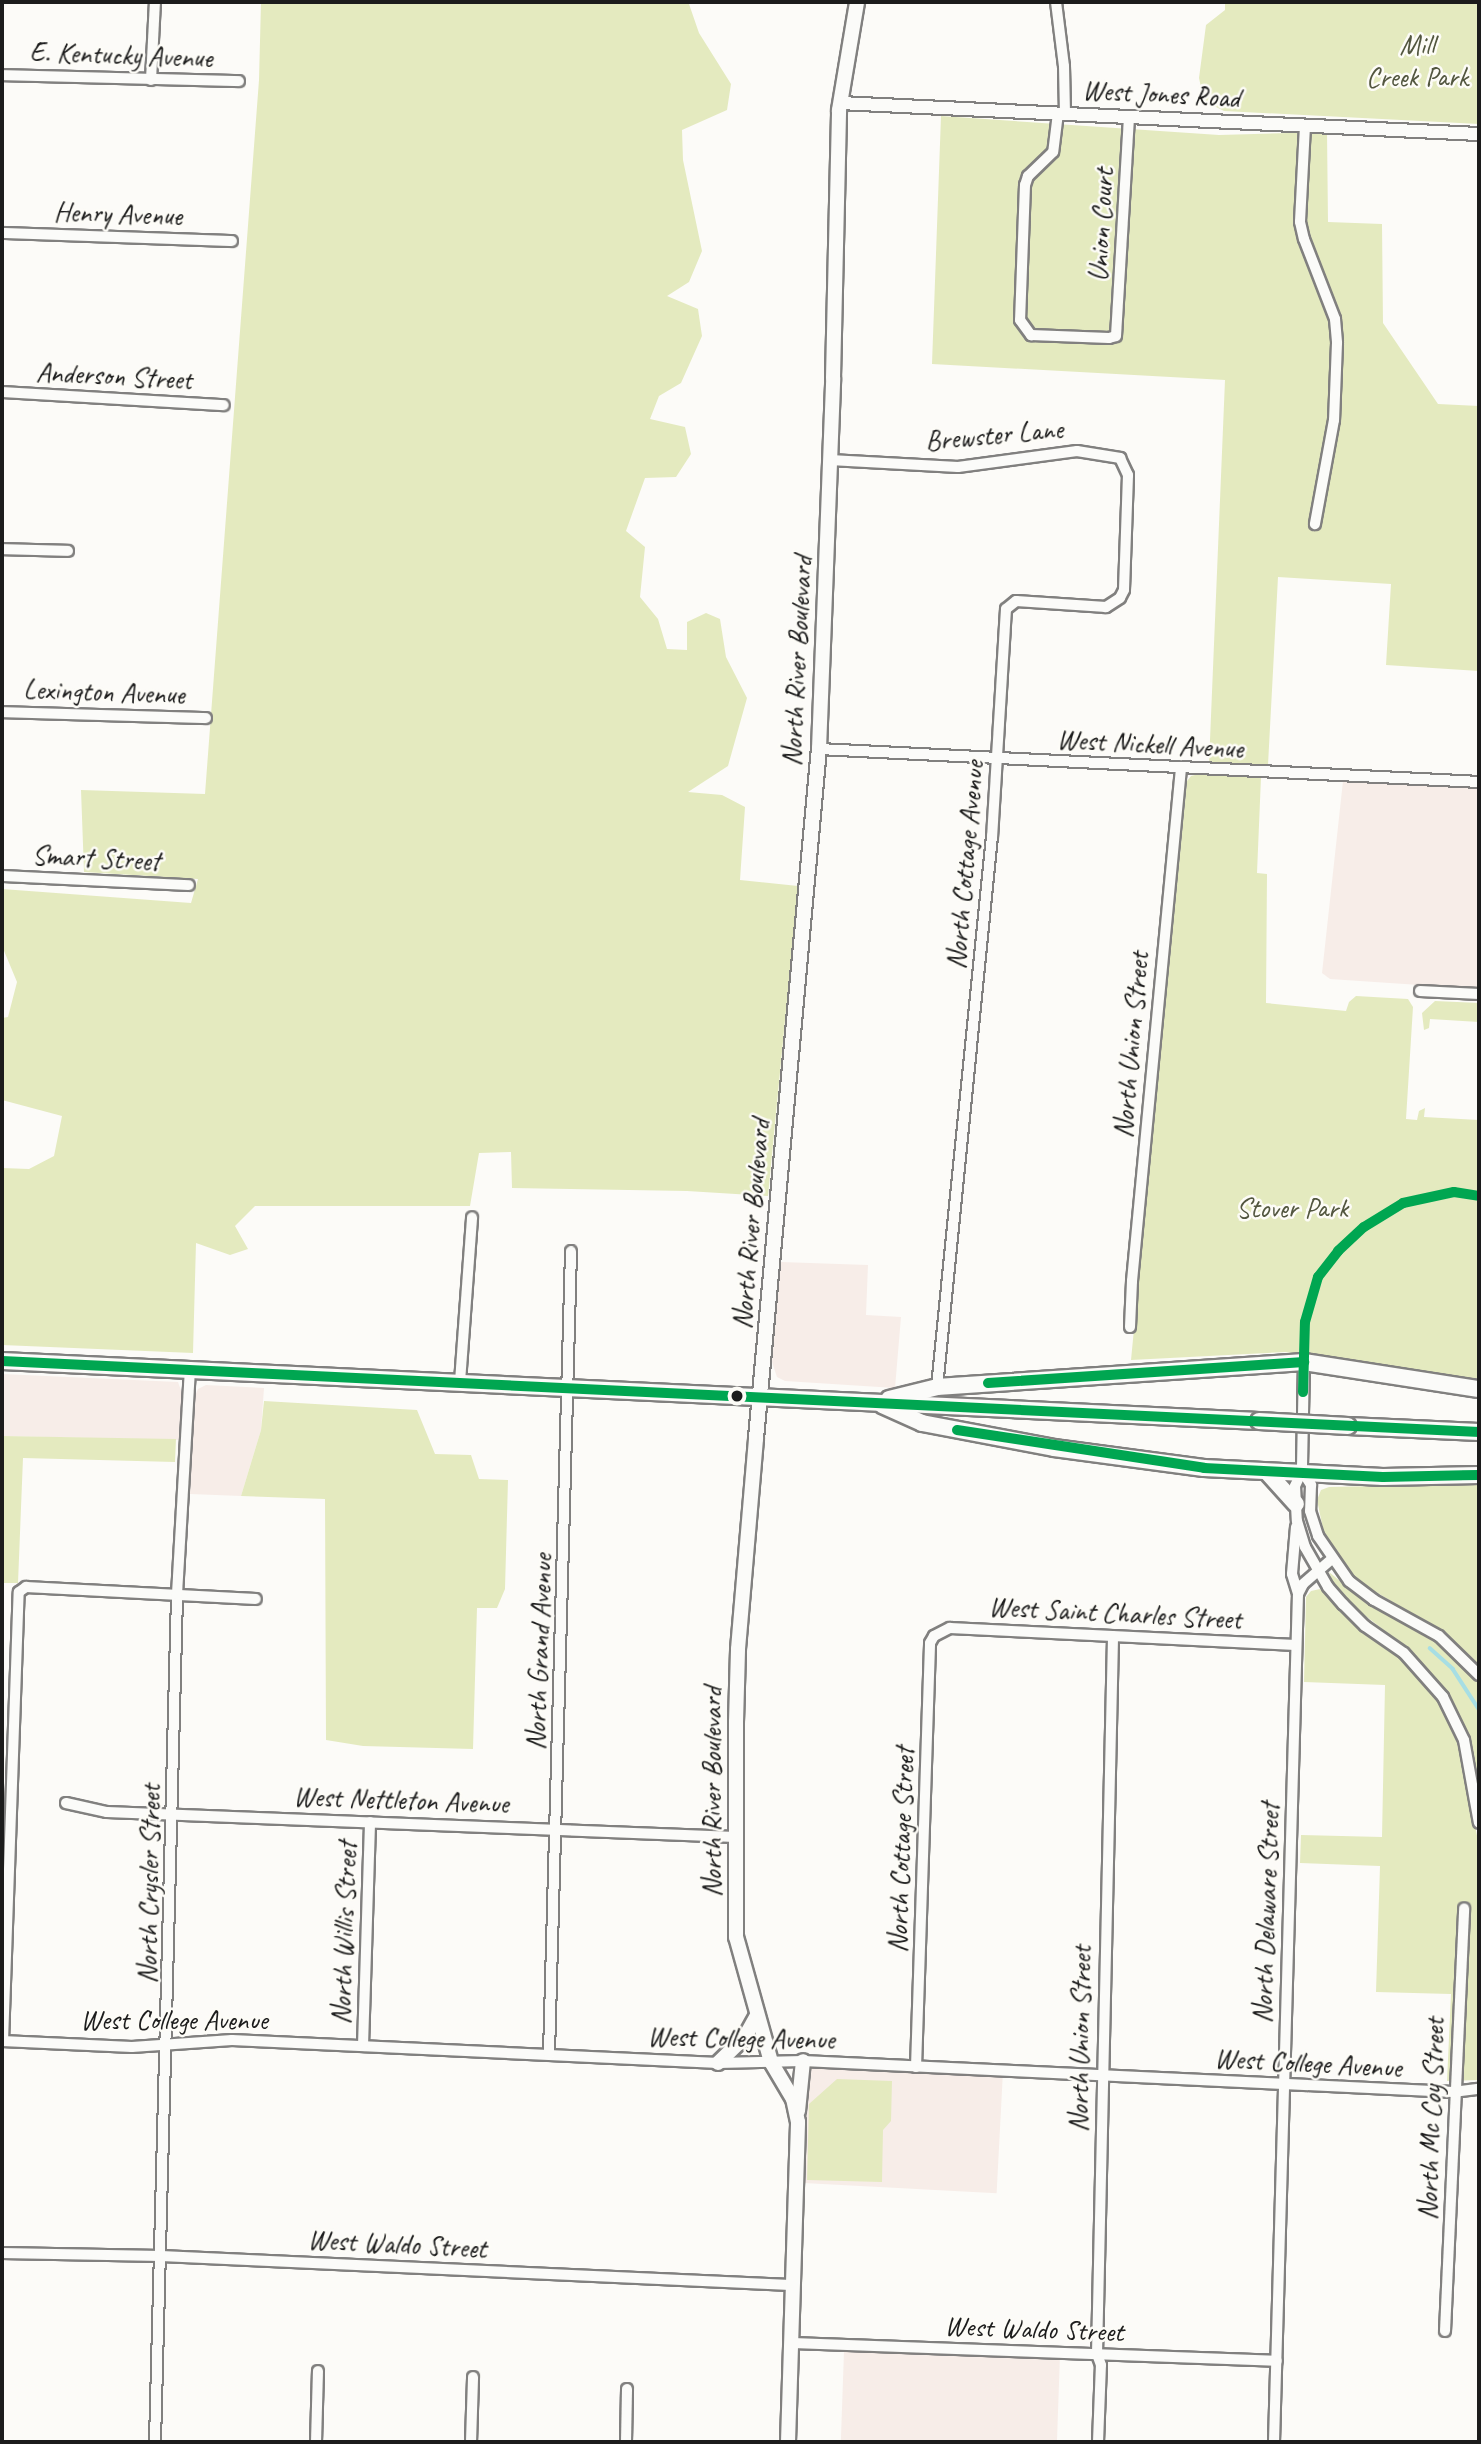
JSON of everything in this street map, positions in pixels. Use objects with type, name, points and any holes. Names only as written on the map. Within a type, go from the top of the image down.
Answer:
[{"type":"main road","name":"North River Boulevard","points":[[788,2442],[790,2285],[797,2116],[793,2099],[771,2062],[736,1937],[738,1649],[819,749],[830,460],[835,195],[841,103],[857,2]]},
{"type":"main road","points":[[2,1360],[1479,1432]]},
{"type":"main road","points":[[877,1402],[937,1387],[1304,1362],[1479,1389]]},
{"type":"main road","points":[[877,1402],[922,1423],[1117,1457],[1267,1472],[1302,1471],[1383,1477],[1479,1475]]},
{"type":"main road","points":[[1267,1472],[1296,1504]]},
{"type":"main road","points":[[718,2063],[745,2037],[757,2015]]},
{"type":"main road","points":[[797,2116],[803,2061]]},
{"type":"street","points":[[151,79],[155,2]]},
{"type":"street","points":[[1056,2],[1064,66],[1062,113]]},
{"type":"street","name":"E. Kentucky Avenue","points":[[2,75],[239,81]]},
{"type":"street","name":"West Jones Road","points":[[841,103],[1479,134]]},
{"type":"street","name":"Union Court","points":[[1062,113],[1053,152],[1028,176],[1025,185],[1020,320],[1031,335],[1109,338],[1116,335],[1129,117]]},
{"type":"street","points":[[1305,126],[1300,222],[1335,319],[1337,343],[1334,419],[1315,524]]},
{"type":"street","name":"Henry Avenue","points":[[2,233],[232,241]]},
{"type":"street","name":"Anderson Street","points":[[2,392],[225,405]]},
{"type":"street","name":"Brewster Lane","points":[[830,460],[958,467],[1077,450],[1120,458]]},
{"type":"street","name":"North Cottage Avenue","points":[[937,1387],[993,828],[1008,605],[1016,601],[1106,607],[1121,598],[1124,590],[1128,475],[1120,458]]},
{"type":"street","points":[[2,549],[68,551]]},
{"type":"street","name":"Lexington Avenue","points":[[2,712],[206,718]]},
{"type":"street","name":"West Nickell Avenue","points":[[819,749],[1479,782]]},
{"type":"street","name":"North Union Street","points":[[1130,1327],[1132,1281],[1181,768]]},
{"type":"street","name":"Smart Street","points":[[2,876],[189,885]]},
{"type":"street","points":[[1420,991],[1479,994]]},
{"type":"street","points":[[460,1382],[472,1217]]},
{"type":"street","name":"North Grand Avenue","points":[[549,2054],[571,1251]]},
{"type":"street","points":[[1304,1362],[1302,1471],[1295,1486],[1297,1521],[1317,1571],[1343,1604],[1365,1626],[1404,1653],[1443,1697],[1464,1740],[1479,1823]]},
{"type":"street","name":"North Crysler Street","points":[[155,2442],[177,1594],[190,1369]]},
{"type":"street","points":[[1302,1471],[1311,1485],[1310,1511],[1318,1536],[1331,1560],[1349,1581],[1374,1600],[1439,1636],[1479,1675]]},
{"type":"street","name":"North Delaware Street","points":[[1274,2442],[1298,1594],[1292,1574],[1297,1521]]},
{"type":"street","points":[[1298,1594],[1317,1571],[1331,1560]]},
{"type":"street","points":[[3,2041],[19,1592],[26,1587],[256,1599]]},
{"type":"street","name":"West Saint Charles Street","points":[[934,1636],[950,1628],[1296,1645]]},
{"type":"street","name":"North Cottage Street","points":[[916,2067],[930,1643],[934,1636]]},
{"type":"street","name":"North Union Street","points":[[1098,2442],[1101,2365],[1097,2354],[1112,1636]]},
{"type":"street","name":"West Nettleton Avenue","points":[[66,1803],[107,1812],[736,1838]]},
{"type":"street","name":"North Willis Street","points":[[363,2046],[370,1822]]},
{"type":"street","name":"North Mc Coy Street","points":[[1446,2331],[1453,2092],[1464,1908]]},
{"type":"street","name":"West College Avenue","points":[[3,2041],[167,2045],[191,2041],[232,2040],[718,2063],[803,2061],[1453,2092],[1479,2089]]},
{"type":"street","name":"West Waldo Street","points":[[2,2253],[161,2256],[790,2285]]},
{"type":"street","name":"West Waldo Street","points":[[791,2343],[1277,2361]]},
{"type":"street","points":[[316,2442],[318,2371]]},
{"type":"street","points":[[471,2442],[473,2377]]},
{"type":"street","points":[[626,2442],[628,2389]]},
{"type":"shaded area","points":[[1343,781],[1479,787],[1479,989],[1330,979],[1322,973]]},
{"type":"shaded area","points":[[781,1262],[868,1265],[866,1315],[901,1317],[895,1388],[785,1381],[777,1377],[772,1362]]},
{"type":"shaded area","points":[[2,1374],[178,1382],[183,1396],[182,1440],[2,1436]]},
{"type":"shaded area","points":[[206,1385],[264,1388],[261,1430],[241,1496],[190,1494],[194,1398],[198,1389]]},
{"type":"shaded area","points":[[805,2066],[1003,2076],[997,2193],[799,2183]]},
{"type":"shaded area","points":[[844,2351],[1060,2359],[1057,2442],[841,2442]]},
{"type":"green space","points":[[261,2],[692,2],[689,4],[699,33],[731,84],[727,110],[682,130],[683,160],[702,251],[689,282],[667,296],[698,309],[702,336],[681,383],[659,396],[650,419],[685,427],[691,454],[676,477],[645,478],[626,531],[645,547],[640,597],[658,619],[667,649],[687,650],[687,622],[706,613],[720,619],[726,657],[747,698],[728,766],[688,792],[722,795],[745,807],[740,880],[798,886],[768,1196],[687,1191],[512,1188],[511,1152],[479,1153],[470,1206],[255,1206],[235,1226],[248,1249],[230,1255],[196,1243],[193,1353],[2,1345],[2,1168],[29,1169],[54,1156],[62,1116],[2,1100],[2,1018],[8,1017],[17,982],[2,946],[2,889],[191,903],[198,879],[84,872],[81,790],[205,794],[259,80]]},
{"type":"green space","name":"Mill Creek Park","points":[[1225,2],[1479,2],[1479,124],[1224,111],[1204,101],[1199,78],[1206,25],[1225,10]]},
{"type":"green space","points":[[941,116],[1219,135],[1327,132],[1328,222],[1382,224],[1383,323],[1438,404],[1479,406],[1479,671],[1386,665],[1391,584],[1278,577],[1268,765],[1209,764],[1225,380],[932,364]]},
{"type":"green space","name":"Stover Park","points":[[1199,774],[1261,777],[1257,873],[1267,874],[1266,1003],[1346,1011],[1349,1002],[1356,996],[1408,999],[1413,1007],[1406,1119],[1417,1120],[1419,1111],[1425,1108],[1424,1117],[1479,1120],[1479,1380],[1285,1352],[1131,1360],[1187,781],[1191,776]]},
{"type":"green space","points":[[1435,1001],[1479,1003],[1479,1022],[1430,1019],[1429,1028],[1424,1030],[1422,1013]]},
{"type":"green space","points":[[264,1401],[417,1410],[435,1454],[471,1455],[479,1479],[508,1480],[505,1589],[497,1608],[477,1608],[473,1749],[363,1746],[326,1740],[325,1499],[241,1496],[261,1430]]},
{"type":"green space","points":[[2,1436],[176,1439],[175,1462],[23,1458],[18,1583],[2,1583]]},
{"type":"green space","points":[[1479,1484],[1479,1665],[1446,1634],[1356,1580],[1325,1538],[1317,1500],[1321,1490],[1329,1487]]},
{"type":"green space","points":[[1329,1572],[1369,1605],[1413,1627],[1442,1647],[1479,1684],[1479,1791],[1472,1747],[1448,1695],[1403,1645],[1358,1610],[1333,1582]]},
{"type":"green space","points":[[1320,1589],[1395,1650],[1436,1693],[1456,1727],[1479,1846],[1479,2080],[1447,2081],[1451,1994],[1376,1992],[1380,1866],[1300,1863],[1301,1835],[1382,1837],[1385,1685],[1304,1682],[1306,1597],[1311,1591]]},
{"type":"green space","points":[[837,2079],[892,2081],[891,2121],[883,2130],[882,2182],[807,2180],[809,2104]]},
{"type":"waterway","points":[[1430,1648],[1453,1669],[1479,1709]]},
{"type":"transit line","points":[[1303,1392],[1305,1322],[1318,1277],[1338,1251],[1364,1227],[1403,1203],[1454,1192],[1479,1196]]},
{"type":"transit line","points":[[2,1361],[1479,1432]]},
{"type":"transit line","points":[[988,1383],[1304,1362]]},
{"type":"transit line","points":[[957,1430],[1204,1468],[1383,1477],[1479,1475]]}]
